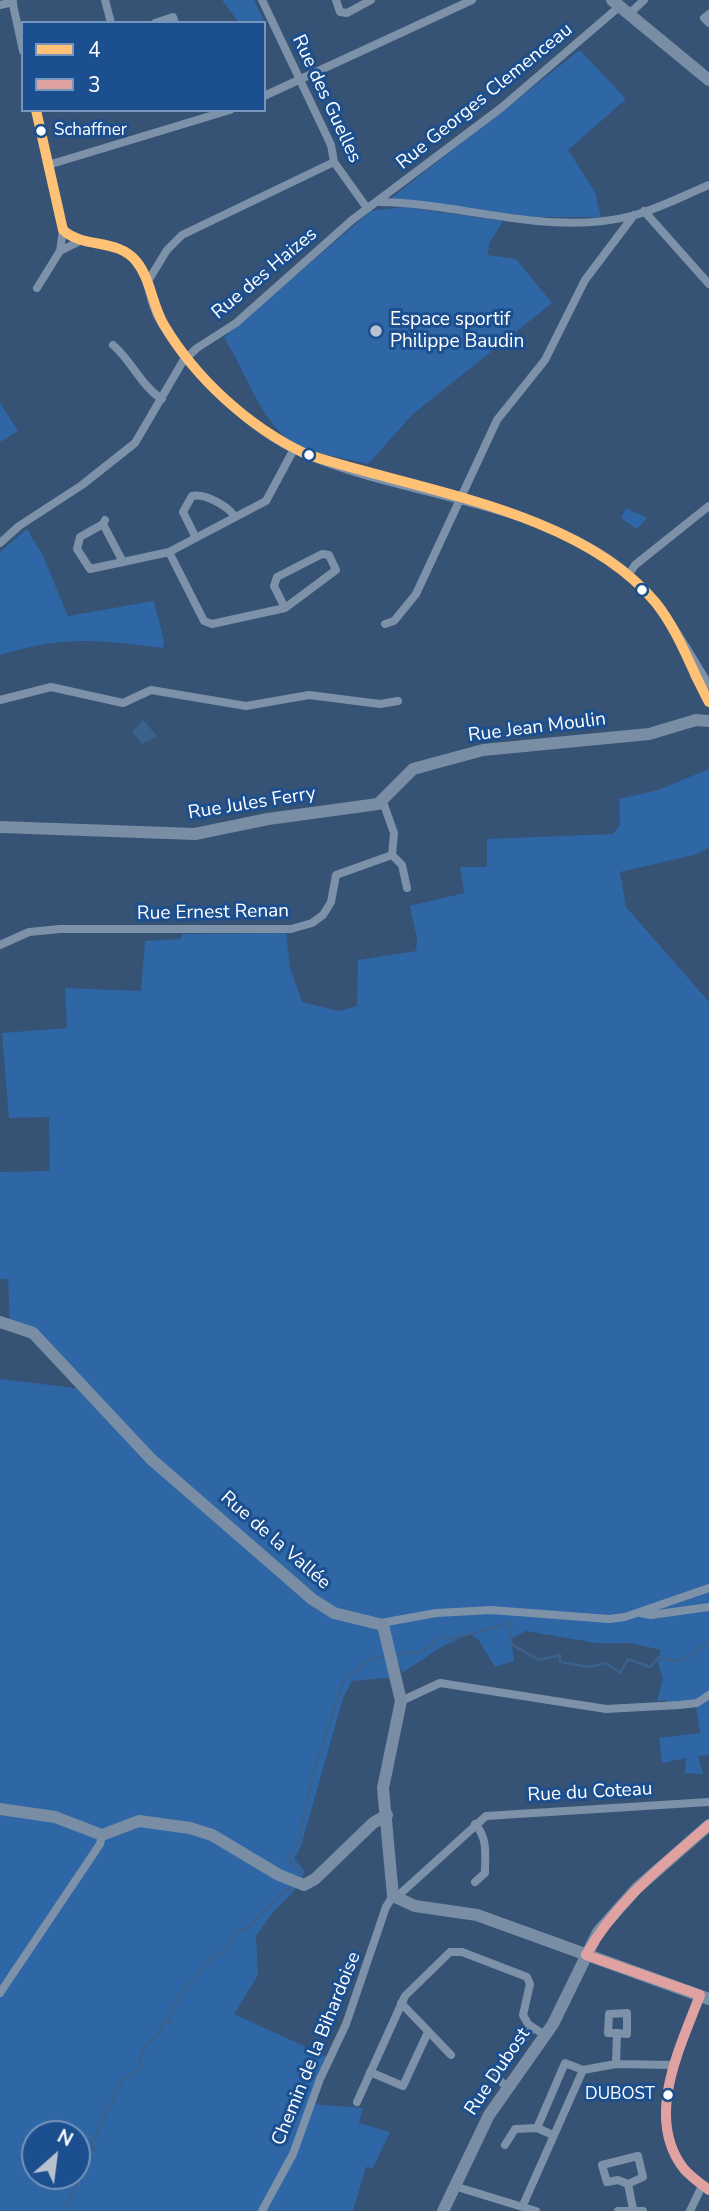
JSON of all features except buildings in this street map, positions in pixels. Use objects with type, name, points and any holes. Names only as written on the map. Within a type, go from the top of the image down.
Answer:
[{"type":"street","points":[[105,0],[110,21]]},
{"type":"street","name":"Rue des Guelles","points":[[262,0],[331,145],[334,162],[367,208]]},
{"type":"street","points":[[336,0],[340,12],[347,13],[371,0]]},
{"type":"street","points":[[266,95],[472,0]]},
{"type":"street","name":"Rue Georges Clemenceau","points":[[367,208],[379,202],[501,108],[620,7],[644,0]]},
{"type":"street","points":[[0,5],[12,1],[21,42]]},
{"type":"street","points":[[620,7],[709,80]]},
{"type":"street","points":[[709,13],[704,18],[709,23]]},
{"type":"street","points":[[36,112],[63,230],[60,251],[37,288]]},
{"type":"street","points":[[48,165],[223,112]]},
{"type":"street","points":[[148,281],[167,250],[182,235],[334,162]]},
{"type":"street","points":[[379,202],[403,202],[548,222],[601,221],[634,215],[709,185]]},
{"type":"street","name":"Rue des Haizes","points":[[0,544],[19,526],[82,485],[135,443],[188,356],[236,323],[367,208]]},
{"type":"street","points":[[644,211],[709,284]]},
{"type":"street","points":[[385,624],[394,621],[416,594],[497,420],[545,360],[585,280],[634,215]]},
{"type":"street","points":[[63,230],[80,241],[106,243],[132,256],[148,281],[156,314],[188,356],[242,414],[294,449],[330,463],[460,501],[562,534],[584,544],[629,574],[664,613],[690,659],[709,685]]},
{"type":"street","points":[[60,251],[80,241]]},
{"type":"street","points":[[113,345],[128,358],[162,399]]},
{"type":"street","points":[[123,562],[104,522],[80,537],[77,549],[90,569],[123,562],[169,552],[266,501],[294,449]]},
{"type":"street","points":[[196,538],[183,512],[192,496],[204,496],[236,517]]},
{"type":"street","points":[[629,574],[635,565],[709,506]]},
{"type":"street","points":[[169,552],[204,621],[212,624],[241,620],[245,615],[285,607],[336,570],[329,555],[322,554],[277,577],[274,586],[285,607]]},
{"type":"street","points":[[690,659],[694,675],[709,702]]},
{"type":"street","points":[[0,701],[51,687],[123,703],[151,690],[246,706],[309,695],[380,704],[398,701]]},
{"type":"street","name":"Rue Jean Moulin","points":[[383,802],[402,777],[413,769],[471,752],[649,734],[696,720],[709,721]]},
{"type":"street","points":[[383,802],[394,833],[392,855],[401,865],[407,888]]},
{"type":"street","name":"Rue Jules Ferry","points":[[0,827],[195,834],[262,820],[364,807],[383,802]]},
{"type":"street","name":"Rue Ernest Renan","points":[[0,945],[29,932],[60,929],[291,929],[312,923],[323,915],[331,902],[336,875],[392,855]]},
{"type":"street","name":"Rue de la Vallée","points":[[0,1322],[33,1333],[151,1458],[312,1600],[334,1613],[381,1623]]},
{"type":"street","points":[[690,2211],[706,2188],[684,2167],[666,2129],[665,2097],[674,2065],[705,1997],[477,1914],[415,1906],[393,1896],[383,1788],[401,1701],[388,1640],[381,1623],[467,1610],[609,1619],[709,1588]]},
{"type":"street","points":[[637,1612],[651,1615],[709,1607]]},
{"type":"street","points":[[401,1701],[432,1685],[450,1683],[606,1709],[679,1706],[697,1703],[709,1695]]},
{"type":"street","name":"Rue du Coteau","points":[[393,1896],[400,1894],[475,1824],[489,1815],[709,1802]]},
{"type":"street","points":[[0,1809],[55,1817],[102,1835],[139,1821],[190,1828],[212,1835],[279,1875],[304,1885],[315,1879],[373,1823],[387,1815]]},
{"type":"street","points":[[475,1824],[485,1838],[485,1872],[475,1882]]},
{"type":"street","name":"Rue Dubost","points":[[443,2211],[489,2115],[546,2036],[598,1932],[614,1911],[709,1825]]},
{"type":"street","points":[[0,1993],[100,1844],[102,1835]]},
{"type":"street","name":"Chemin de la Bihardoise","points":[[262,2211],[293,2154],[320,2079],[346,2024],[386,1907],[393,1896]]},
{"type":"street","points":[[356,2102],[401,2003],[446,1954],[458,1951],[527,1977],[530,1983],[523,2012],[525,2020],[546,2036]]},
{"type":"street","points":[[401,2003],[451,2055]]},
{"type":"street","points":[[508,2088],[496,2077],[496,2071],[533,2028]]},
{"type":"street","points":[[370,2072],[401,2086],[428,2032]]},
{"type":"street","points":[[616,2064],[617,2033]]},
{"type":"street","points":[[537,2128],[565,2063],[583,2070],[616,2064],[674,2065]]},
{"type":"street","points":[[523,2205],[583,2070]]},
{"type":"street","points":[[505,2146],[515,2129],[537,2128],[553,2135]]},
{"type":"street","points":[[638,2156],[643,2177],[628,2184],[618,2180],[607,2182],[602,2165],[638,2156]]},
{"type":"street","points":[[628,2184],[633,2209]]},
{"type":"street","points":[[454,2186],[536,2211]]},
{"type":"street","points":[[618,2211],[643,2211]]},
{"type":"shaded area","points":[[222,0],[254,0],[264,21],[238,21]]},
{"type":"shaded area","points":[[580,50],[626,99],[568,150],[595,192],[601,217],[533,217],[390,199]]},
{"type":"shaded area","name":"Espace sportif Philippe Baudin","points":[[403,207],[503,221],[489,244],[488,255],[516,259],[552,303],[413,414],[368,464],[293,443],[267,416],[224,337],[371,211]]},
{"type":"shaded area","points":[[0,403],[18,431],[0,442]]},
{"type":"shaded area","points":[[626,508],[647,518],[637,529],[621,518]]},
{"type":"shaded area","points":[[27,529],[43,556],[68,616],[154,601],[164,641],[163,648],[81,641],[44,644],[0,655],[0,552]]},
{"type":"shaded area","points":[[143,720],[157,736],[142,744],[132,732]]},
{"type":"shaded area","points":[[709,769],[709,847],[698,854],[620,872],[626,907],[709,1002],[709,1755],[698,1756],[703,1774],[685,1773],[686,1758],[662,1763],[659,1738],[700,1733],[696,1707],[668,1706],[666,1700],[657,1701],[663,1679],[658,1663],[661,1650],[630,1643],[596,1643],[526,1631],[511,1639],[514,1661],[495,1667],[478,1639],[469,1634],[441,1647],[402,1673],[391,1640],[400,1637],[388,1640],[397,1677],[352,1681],[343,1698],[301,1846],[294,1859],[305,1872],[293,1892],[273,1912],[256,1936],[258,1975],[234,2014],[330,2058],[311,2104],[363,2108],[359,2123],[390,2132],[373,2168],[366,2167],[353,2211],[0,2211],[0,1379],[83,1389],[33,1333],[10,1323],[8,1279],[0,1279],[0,1172],[50,1171],[49,1117],[9,1118],[2,1033],[67,1028],[65,988],[141,991],[145,941],[180,939],[183,934],[286,933],[290,968],[302,1002],[339,1011],[357,1006],[358,960],[416,951],[417,939],[410,906],[464,893],[460,867],[487,867],[487,839],[613,834],[620,825],[619,799],[658,790]]},
{"type":"waterway","points":[[395,1655],[423,1651],[440,1637],[450,1639],[511,1623],[511,1644],[539,1660],[560,1655],[560,1662],[590,1667],[606,1663],[620,1673],[628,1659],[650,1667],[659,1657],[674,1661],[686,1658],[709,1641]]},
{"type":"waterway","points":[[299,1876],[301,1873],[288,1860],[299,1840],[316,1761],[343,1681],[372,1658],[385,1656]]},
{"type":"waterway","points":[[64,2211],[86,2166],[85,2160],[95,2149],[90,2145],[108,2110],[104,2106],[112,2103],[122,2081],[141,2067],[146,2046],[162,2029],[164,2022],[170,2023],[169,2014],[188,1985],[213,1957],[227,1951],[238,1930],[246,1929],[284,1891],[291,1888]]},
{"type":"transit line","name":"4","points":[[36,112],[63,230],[81,240],[120,249],[136,261],[145,276],[164,325],[177,345],[208,382],[244,416],[306,454],[493,507],[541,524],[585,546],[624,571],[656,603],[678,638],[709,702]]},
{"type":"transit line","name":"3","points":[[586,1955],[626,1901],[709,1825]]},
{"type":"transit line","name":"3","points":[[586,1955],[700,1995]]},
{"type":"transit line","name":"3","points":[[700,1995],[683,2037],[670,2083],[666,2106],[667,2128],[672,2149],[684,2169],[709,2190]]},
{"type":"place","name":"Schaffner","points":[[41,131]]},
{"type":"place","name":"Espace sportif Philippe Baudin","points":[[376,331]]},
{"type":"place","name":"DUBOST","points":[[668,2095]]}]
